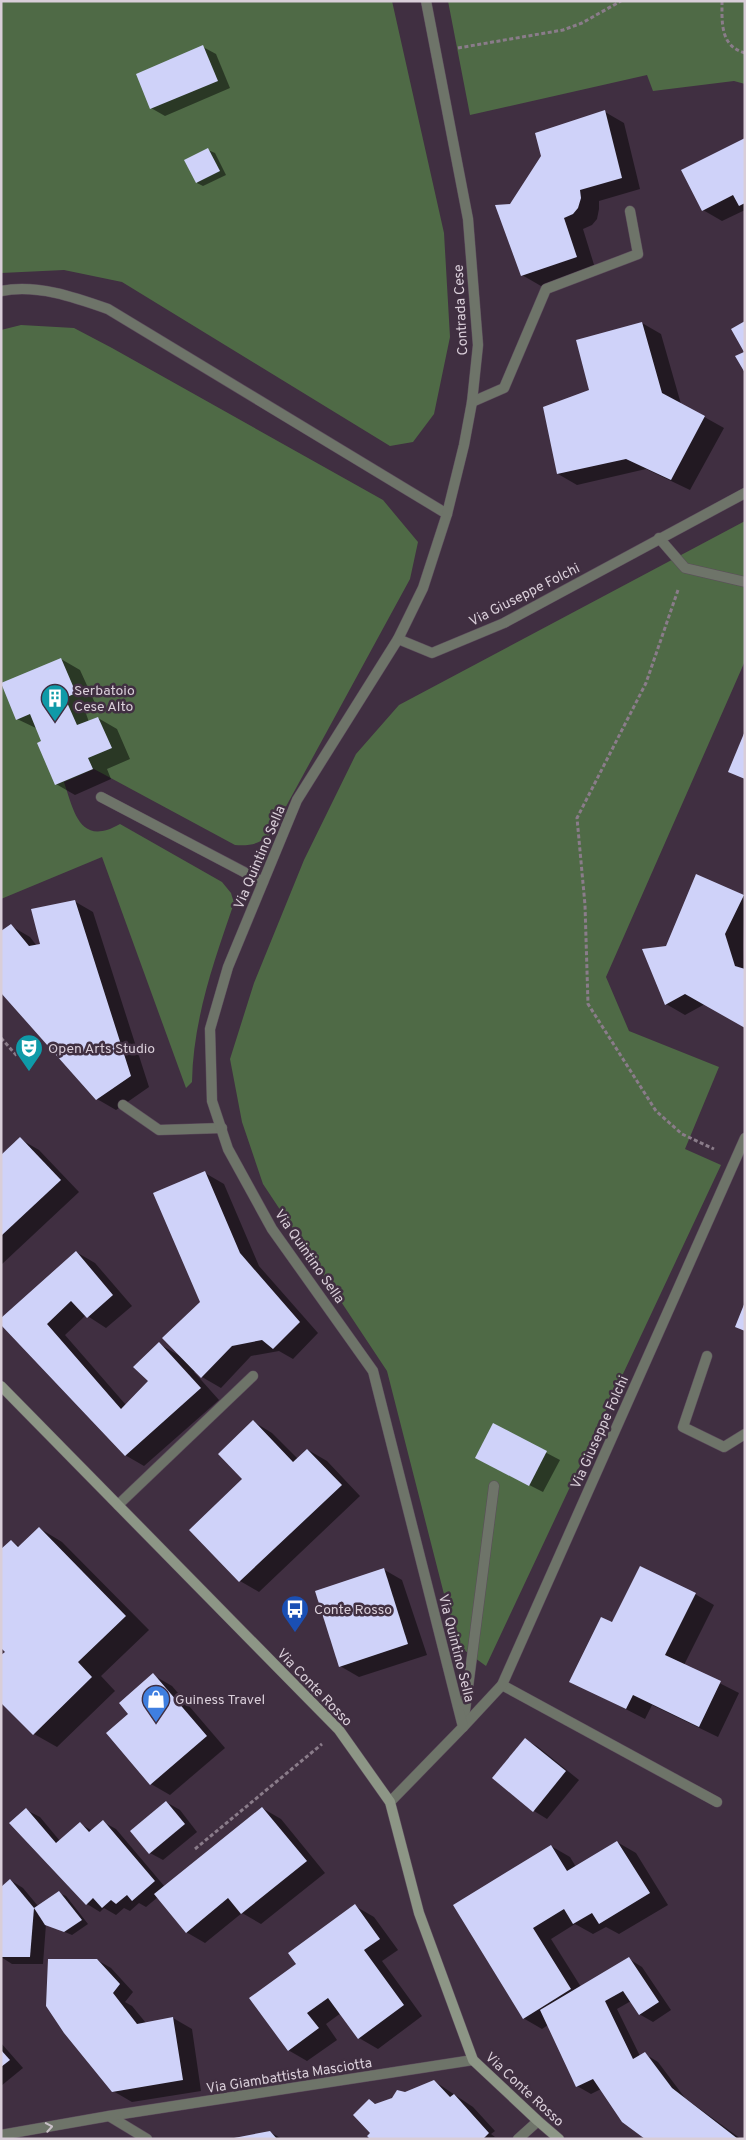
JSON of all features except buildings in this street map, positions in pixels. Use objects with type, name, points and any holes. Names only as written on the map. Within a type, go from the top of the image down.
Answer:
[{"type":"street","name":"Contrada Cese","points":[[398,639],[423,588],[447,514],[464,445],[472,402],[478,345],[468,219],[426,1]]},
{"type":"street","points":[[472,402],[504,388],[546,289],[638,254],[630,211]]},
{"type":"street","points":[[1,292],[14,289],[66,294],[108,309],[447,514]]},
{"type":"street","name":"Via Giuseppe Folchi","points":[[398,639],[432,653],[504,623],[745,492]]},
{"type":"street","points":[[660,538],[685,568],[745,582]]},
{"type":"street","name":"Via Quintino Sella","points":[[398,639],[298,800],[228,968],[210,1029],[212,1101],[228,1149],[272,1230],[373,1371],[463,1727]]},
{"type":"street","points":[[101,797],[263,882]]},
{"type":"street","points":[[123,1105],[159,1130],[222,1128]]},
{"type":"street","name":"Via Giuseppe Folchi","points":[[463,1727],[502,1684],[745,1138]]},
{"type":"street","points":[[707,1356],[683,1427],[724,1446],[745,1434]]},
{"type":"street","points":[[118,1504],[253,1376]]},
{"type":"street","name":"Via Conte Rosso","points":[[1,1386],[339,1730],[390,1802],[419,1913],[473,2060],[559,2139]]},
{"type":"street","points":[[390,1802],[463,1727],[494,1486]]},
{"type":"street","points":[[502,1684],[717,1802]]},
{"type":"street","name":"Via Giambattista Masciotta","points":[[1,2135],[109,2116],[473,2060]]},
{"type":"street","points":[[109,2116],[147,2139]]},
{"type":"street","points":[[518,2139],[538,2121]]},
{"type":"path","points":[[437,52],[563,30],[582,23],[621,1]]},
{"type":"path","points":[[722,1],[722,20],[725,38],[734,50],[745,53]]},
{"type":"path","points":[[685,568],[672,612],[646,684],[577,818],[585,905],[588,1004],[656,1111],[682,1134],[735,1159]]},
{"type":"path","points":[[1,1038],[17,1056]]},
{"type":"path","points":[[195,1849],[339,1730]]},
{"type":"green space","points":[[1,1],[392,1],[444,233],[450,337],[434,414],[413,442],[390,446],[122,282],[64,270],[1,273]]},
{"type":"green space","points":[[448,1],[745,1],[745,84],[734,81],[653,91],[647,75],[470,115]]},
{"type":"green space","points":[[21,325],[74,328],[112,348],[383,500],[418,542],[410,579],[271,834],[267,837],[254,844],[235,845],[94,769],[64,782],[76,815],[87,829],[96,831],[107,830],[120,824],[222,882],[231,893],[234,903],[200,1013],[193,1059],[192,1082],[186,1088],[102,857],[1,899],[1,330]]},
{"type":"green space","points":[[745,521],[745,661],[606,977],[629,1031],[719,1067],[685,1149],[721,1165],[486,1666],[457,1645],[387,1371],[263,1184],[242,1122],[230,1059],[254,983],[304,860],[356,754],[399,705]]},
{"type":"place","name":"Serbatoio Cese Alto","points":[[55,722]]},
{"type":"place","name":"Open Arts Studio","points":[[29,1072]]},
{"type":"place","name":"Conte Rosso","points":[[295,1633]]},
{"type":"place","name":"Guiness Travel","points":[[156,1723]]}]
